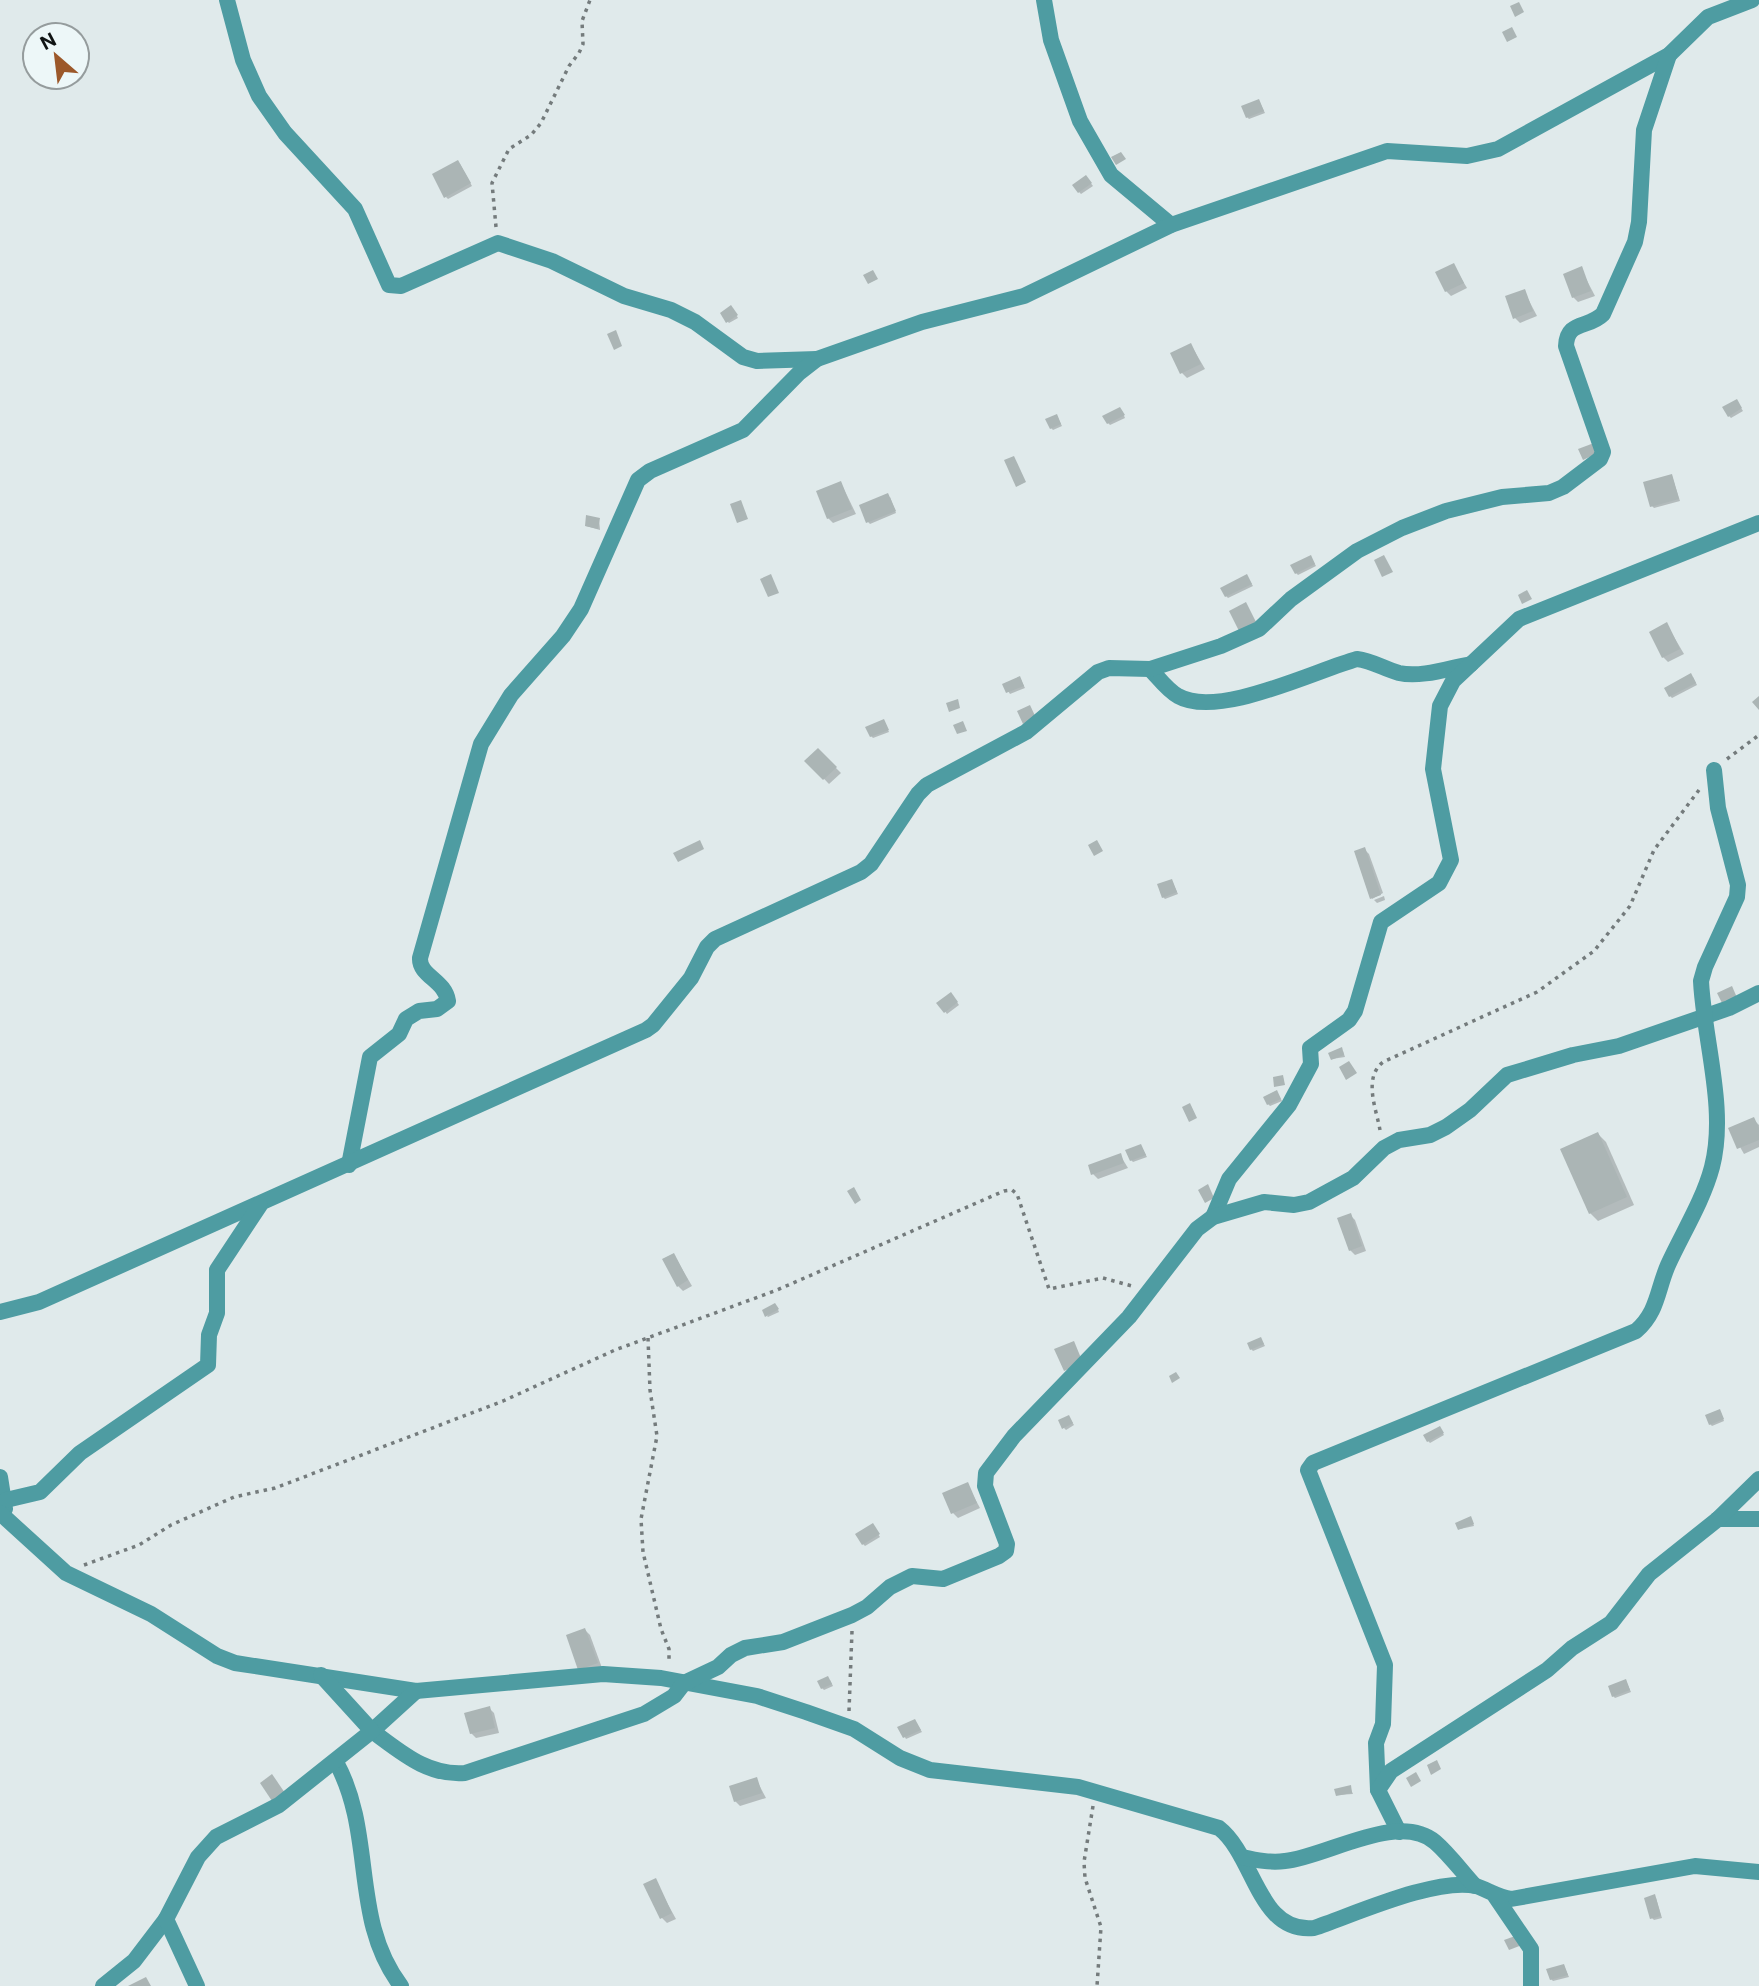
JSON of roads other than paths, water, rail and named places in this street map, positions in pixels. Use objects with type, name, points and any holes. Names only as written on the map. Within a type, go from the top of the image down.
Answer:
[{"type":"street","points":[[226,0],[243,60],[260,96],[285,133],[355,209],[389,285],[401,286],[498,243],[552,261],[624,296],[671,310],[695,322],[743,357],[757,361],[817,359],[922,322],[1024,296],[1171,225],[1387,150],[1467,156],[1498,149],[1669,55],[1708,17],[1752,0]]},
{"type":"street","points":[[1044,0],[1051,40],[1080,121],[1111,175],[1171,225]]},
{"type":"street","points":[[0,1312],[40,1302],[349,1165],[653,1025],[691,978],[707,947],[715,939],[861,872],[871,864],[918,794],[927,785],[1026,732],[1098,672],[1109,668],[1150,669],[1221,646],[1259,629],[1291,599],[1357,551],[1402,528],[1446,511],[1502,497],[1549,493],[1563,487],[1600,459],[1603,452],[1566,346],[1566,336],[1572,327],[1603,314],[1635,242],[1639,222],[1644,130],[1669,55]]},
{"type":"street","points":[[349,1165],[370,1056],[399,1034],[411,1015],[437,1009],[448,1000],[444,989],[423,971],[420,958],[481,744],[496,718],[581,609],[631,491],[638,481],[650,471],[753,423],[799,373],[817,359]]},
{"type":"street","points":[[321,1675],[372,1731],[421,1766],[449,1774],[465,1773],[645,1714],[674,1696],[684,1683],[718,1667],[730,1655],[745,1648],[783,1642],[852,1615],[867,1607],[890,1587],[912,1576],[943,1579],[1006,1551],[1007,1544],[985,1486],[986,1473],[1014,1436],[1129,1317],[1183,1244],[1213,1217],[1229,1180],[1289,1105],[1311,1064],[1310,1048],[1349,1020],[1355,1011],[1381,922],[1439,883],[1447,872],[1451,860],[1433,769],[1443,695],[1471,664],[1519,620],[1759,523]]},
{"type":"street","points":[[1150,669],[1176,695],[1193,701],[1213,703],[1264,690],[1357,659],[1408,674],[1471,664]]},
{"type":"street","points":[[1399,1832],[1378,1790],[1376,1743],[1383,1724],[1385,1665],[1308,1470],[1313,1463],[1636,1331],[1656,1307],[1660,1284],[1712,1169],[1716,1145],[1715,1105],[1703,1016],[1702,981],[1705,967],[1737,897],[1738,885],[1718,808],[1714,770]]},
{"type":"street","points":[[1213,1217],[1264,1202],[1294,1205],[1309,1202],[1353,1178],[1384,1148],[1399,1140],[1430,1135],[1446,1127],[1470,1111],[1507,1075],[1573,1055],[1619,1046],[1759,993]]},
{"type":"street","points":[[3,1512],[40,1492],[80,1452],[208,1365],[209,1335],[217,1313],[217,1270],[260,1205]]},
{"type":"street","points":[[0,1477],[3,1512],[66,1573],[151,1614],[217,1656],[235,1663],[415,1691],[603,1674],[661,1678],[757,1696],[855,1729],[900,1758],[930,1770],[1017,1778],[1095,1791],[1219,1828],[1234,1842],[1272,1911],[1284,1925],[1298,1930],[1314,1928],[1416,1893],[1475,1886]]},
{"type":"street","points":[[1378,1790],[1400,1763],[1547,1670],[1572,1648],[1601,1631],[1649,1574],[1718,1519],[1759,1479]]},
{"type":"street","points":[[1718,1519],[1759,1519]]},
{"type":"street","points":[[103,1986],[134,1961],[166,1919],[198,1857],[216,1837],[279,1804],[297,1787],[336,1762],[415,1691]]},
{"type":"street","points":[[336,1762],[355,1807],[370,1920],[376,1944],[401,1986]]},
{"type":"street","points":[[1242,1857],[1287,1861],[1351,1841],[1399,1832],[1416,1833],[1434,1841],[1475,1886],[1494,1896],[1511,1899],[1695,1866],[1759,1872]]},
{"type":"street","points":[[1494,1896],[1531,1949],[1531,1986]]},
{"type":"street","points":[[166,1919],[197,1986]]}]
